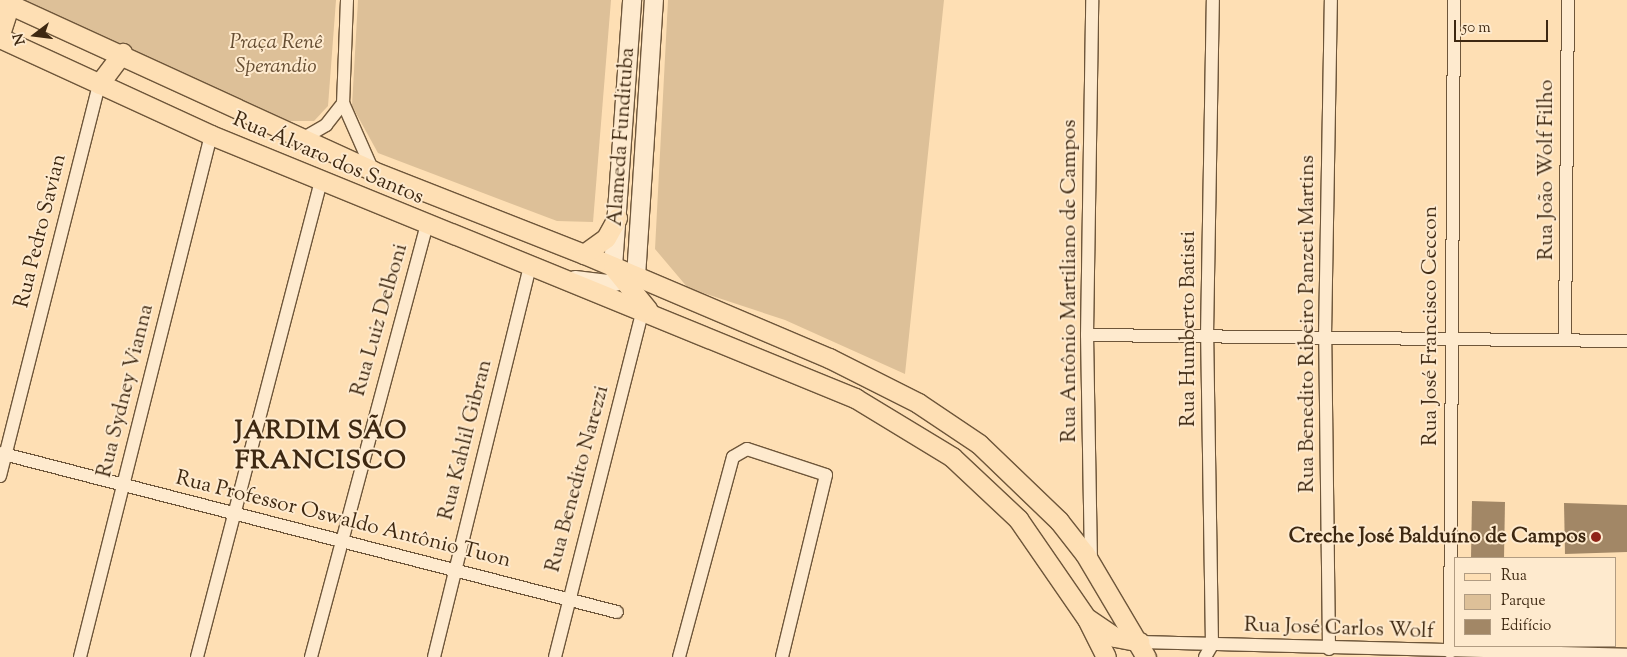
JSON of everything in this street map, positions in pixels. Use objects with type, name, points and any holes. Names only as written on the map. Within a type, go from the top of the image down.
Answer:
[{"type":"main road","name":"Alameda Fundituba","points":[[623,275],[617,218],[632,0]]},
{"type":"main road","name":"Alameda Fundituba","points":[[623,275],[640,207],[654,0]]},
{"type":"main road","points":[[0,36],[5,2],[122,53],[302,139],[373,170],[584,254],[623,275],[660,288],[829,358],[918,403],[979,444],[1059,521],[1091,563],[1143,650]]},
{"type":"main road","name":"Rua Álvaro dos Santos","points":[[0,36],[211,135],[427,225],[531,263],[650,315],[821,382],[933,444],[974,476],[1032,536],[1087,619],[1106,657]]},
{"type":"main road","points":[[100,84],[122,53]]},
{"type":"main road","points":[[640,207],[644,256],[660,288]]},
{"type":"main road","points":[[584,254],[606,238],[617,218]]},
{"type":"main road","points":[[569,280],[623,275]]},
{"type":"main road","points":[[623,275],[650,315]]},
{"type":"main road","points":[[821,382],[829,358]]},
{"type":"main road","points":[[1087,619],[1115,637],[1143,650]]},
{"type":"street","points":[[347,0],[343,103],[373,170]]},
{"type":"street","name":"Rua Antônio Martiliano de Campos","points":[[1091,563],[1087,335],[1092,0]]},
{"type":"street","name":"Rua Humberto Batisti","points":[[1206,657],[1212,645],[1207,336],[1213,0]]},
{"type":"street","name":"Rua Benedito Ribeiro Panzeti Martins","points":[[1329,649],[1325,337],[1331,0]]},
{"type":"street","name":"Rua José Francisco Ceccon","points":[[1450,652],[1450,339],[1454,0]]},
{"type":"street","name":"Rua João Wolf Filho","points":[[1565,340],[1568,0]]},
{"type":"street","name":"Rua Pedro Savian","points":[[0,476],[2,453],[100,84]]},
{"type":"street","points":[[302,139],[326,125],[343,103]]},
{"type":"street","name":"Rua Sydney Vianna","points":[[80,657],[211,135]]},
{"type":"street","points":[[197,657],[232,514],[316,206],[321,181]]},
{"type":"street","name":"Rua Luiz Delboni","points":[[311,657],[339,541],[427,225]]},
{"type":"street","name":"Rua Kahlil Gibran","points":[[434,657],[454,567],[531,263]]},
{"type":"street","name":"Rua Benedito Narezzi","points":[[555,657],[567,600],[650,315]]},
{"type":"street","points":[[1087,335],[1627,340]]},
{"type":"street","points":[[679,657],[733,457],[747,449],[826,475],[782,657]]},
{"type":"street","name":"Rua Professor Oswaldo Antônio Tuon","points":[[2,453],[339,541],[454,567],[567,600],[617,612]]},
{"type":"street","name":"Rua José Carlos Wolf","points":[[1143,650],[1212,645],[1294,653],[1329,649],[1397,654],[1450,652],[1498,655],[1627,655]]},
{"type":"green space","name":"Praça Renê Sperandio","points":[[15,0],[336,0],[328,106],[314,121],[289,121]]},
{"type":"green space","points":[[358,0],[611,0],[593,222],[557,221],[378,153],[352,106]]},
{"type":"green space","points":[[668,0],[944,0],[905,374],[785,320],[688,288],[655,249]]},
{"type":"building","points":[[1472,501],[1505,502],[1504,557],[1471,557]]},
{"type":"building","name":"Creche José Balduíno de Campos","points":[[1564,503],[1627,505],[1627,552],[1565,554]]},
{"type":"place","name":"Creche José Balduíno de Campos","points":[[1596,537]]},
{"type":"district","name":"JARDIM SÃO FRANCISCO","points":[[321,447]]}]
